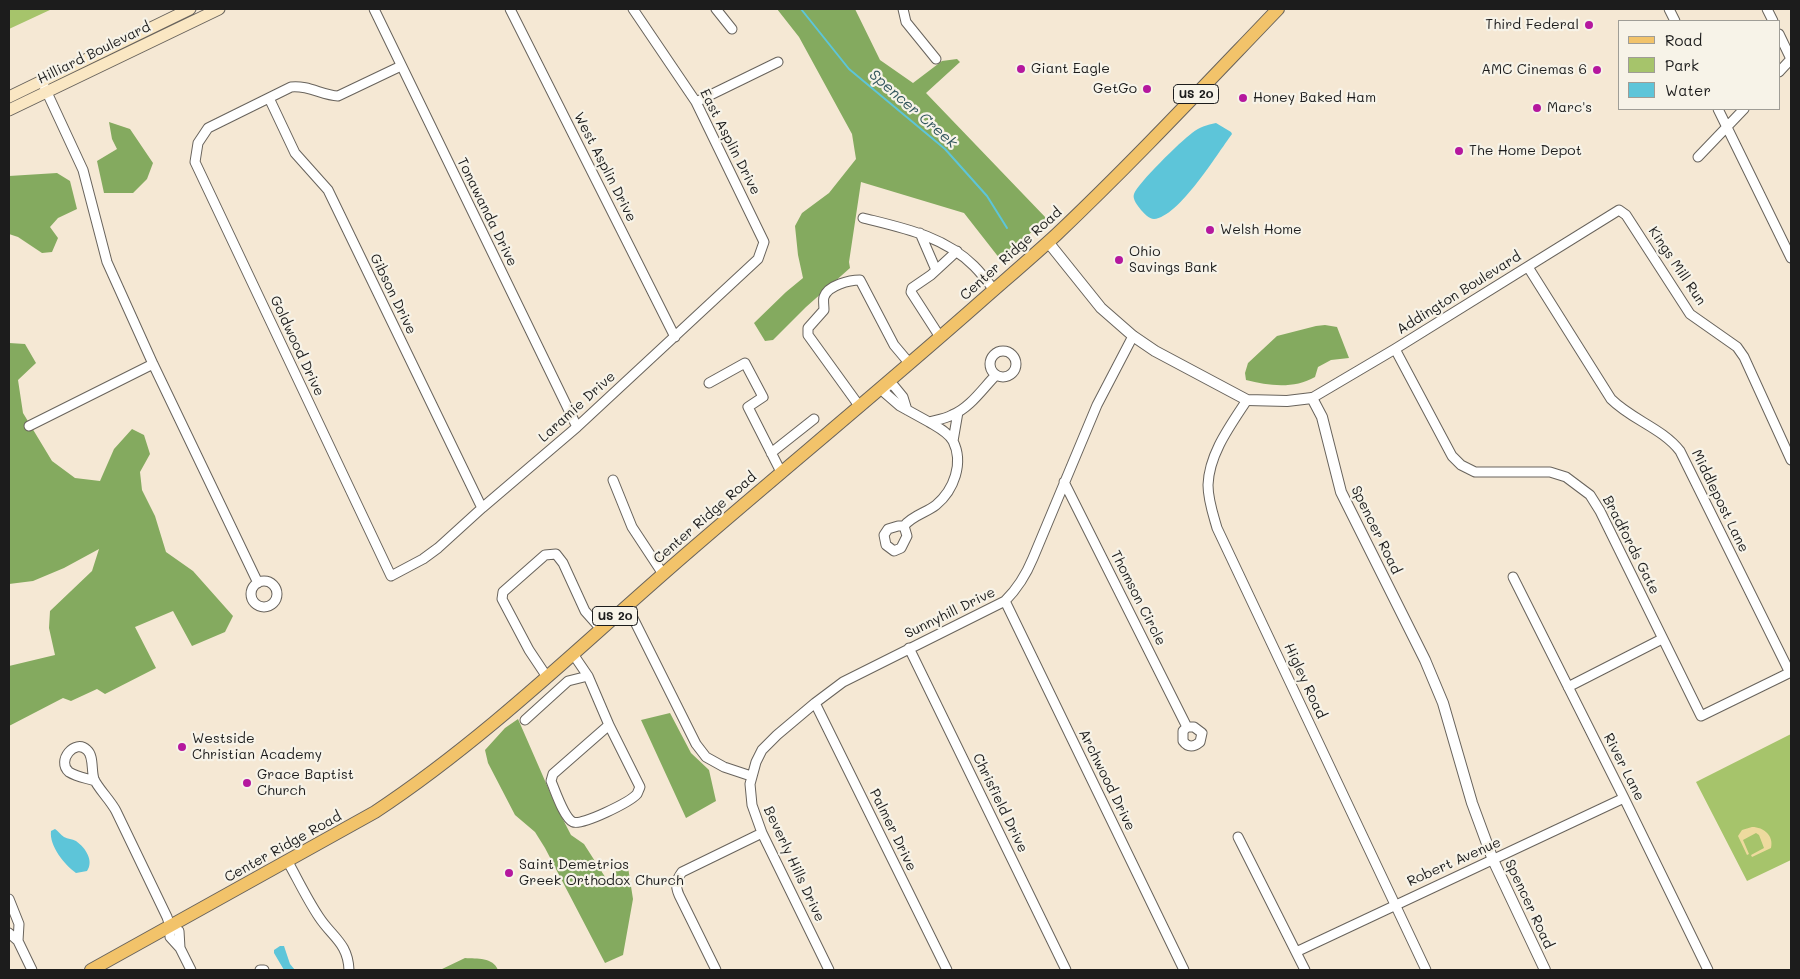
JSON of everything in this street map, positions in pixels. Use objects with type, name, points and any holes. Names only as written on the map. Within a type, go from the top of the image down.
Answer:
[{"type":"main road","name":"Hilliard Boulevard","points":[[9,110],[44,87],[190,9]]},
{"type":"main road","name":"Hilliard Boulevard","points":[[9,97],[44,87],[219,9]]},
{"type":"main road","name":"Center Ridge Road","points":[[91,970],[375,812],[417,784],[477,738],[663,574],[910,364],[1048,242],[1108,185],[1278,9]]},
{"type":"street","name":"Tonawanda Drive","points":[[374,9],[577,427]]},
{"type":"street","name":"West Asplin Drive","points":[[510,9],[675,337]]},
{"type":"street","name":"East Asplin Drive","points":[[633,9],[696,102],[764,242]]},
{"type":"street","points":[[716,9],[732,29]]},
{"type":"street","points":[[903,9],[906,22],[936,59]]},
{"type":"street","points":[[1780,36],[1791,59],[1780,71]]},
{"type":"street","points":[[696,102],[778,62]]},
{"type":"street","points":[[270,98],[291,87],[300,86],[338,96],[401,66]]},
{"type":"street","points":[[44,87],[83,170],[107,262],[258,583]]},
{"type":"street","name":"Goldwood Drive","points":[[270,98],[208,128],[198,143],[195,162],[391,576]]},
{"type":"street","name":"Gibson Drive","points":[[270,98],[295,153],[328,190],[482,508]]},
{"type":"street","points":[[1718,110],[1791,258]]},
{"type":"street","points":[[1698,157],[1743,110]]},
{"type":"street","name":"Addington Boulevard","points":[[1312,398],[1395,349],[1619,210]]},
{"type":"street","name":"Kings Mill Run","points":[[1619,210],[1626,215],[1690,314],[1737,347],[1744,356],[1791,460]]},
{"type":"street","points":[[863,218],[932,237],[957,252],[974,266],[994,290]]},
{"type":"street","points":[[920,233],[936,270]]},
{"type":"street","name":"Laramie Drive","points":[[391,576],[423,559],[438,548],[577,427],[758,259],[764,242]]},
{"type":"street","points":[[1048,242],[1101,308],[1133,336],[1188,370],[1247,400],[1287,401],[1312,398]]},
{"type":"street","points":[[940,337],[911,292],[912,288],[957,252]]},
{"type":"street","name":"Middlepost Lane","points":[[1528,267],[1611,399],[1619,408],[1672,441],[1680,451],[1790,673]]},
{"type":"street","points":[[860,407],[808,334],[808,328],[824,310],[824,298],[827,292],[839,284],[850,280],[860,280],[894,345],[910,364]]},
{"type":"street","name":"Sunnyhill Drive","points":[[751,776],[762,750],[815,703],[843,682],[1005,601],[1016,590],[1024,578],[1097,405],[1133,336]]},
{"type":"street","name":"Bradfords Gate","points":[[1395,349],[1452,456],[1461,465],[1475,472],[1550,472],[1566,477],[1590,495],[1600,511],[1700,716],[1790,673]]},
{"type":"street","points":[[709,383],[745,363],[763,397],[748,407],[781,472]]},
{"type":"street","points":[[29,426],[154,364]]},
{"type":"street","points":[[929,422],[958,412],[996,375]]},
{"type":"street","points":[[886,384],[885,393],[907,410],[942,430],[953,441]]},
{"type":"street","name":"Spencer Road","points":[[1312,398],[1322,417],[1341,492],[1425,660],[1443,703],[1472,803],[1493,860],[1545,970]]},
{"type":"street","name":"Higley Road","points":[[1247,400],[1221,441],[1209,473],[1208,488],[1217,528],[1426,970]]},
{"type":"street","points":[[904,526],[911,518],[935,505],[950,489],[958,467],[953,441],[958,412]]},
{"type":"street","points":[[770,453],[814,419]]},
{"type":"street","points":[[613,480],[632,527],[663,574]]},
{"type":"street","name":"Thomson Circle","points":[[1064,482],[1187,727]]},
{"type":"street","points":[[547,677],[528,650],[502,599],[502,592],[544,554],[556,554],[563,563],[585,611],[601,629]]},
{"type":"street","name":"River Lane","points":[[1513,577],[1708,970]]},
{"type":"street","name":"Archwood Drive","points":[[1005,601],[1184,970]]},
{"type":"street","points":[[627,606],[696,744],[706,757],[724,767],[751,776]]},
{"type":"street","points":[[1568,687],[1662,639]]},
{"type":"street","name":"Chrisfield Drive","points":[[909,648],[1066,970]]},
{"type":"street","points":[[573,654],[588,676],[609,725],[640,787],[637,794],[610,810],[582,823],[572,822],[566,816],[551,781],[553,774],[609,725]]},
{"type":"street","points":[[525,720],[568,681],[588,676]]},
{"type":"street","name":"Palmer Drive","points":[[815,703],[947,970]]},
{"type":"street","name":"Beverly Hills Drive","points":[[751,776],[750,793],[752,805],[762,833],[829,970]]},
{"type":"street","points":[[95,781],[110,799],[170,926],[170,937],[180,948],[191,970]]},
{"type":"street","name":"Robert Avenue","points":[[1296,952],[1624,798]]},
{"type":"street","points":[[716,970],[676,890],[677,881],[682,872],[762,833]]},
{"type":"street","points":[[1238,837],[1305,970]]},
{"type":"street","points":[[288,862],[318,916],[339,940],[347,959],[349,970]]},
{"type":"street","points":[[9,899],[19,924],[18,941]]},
{"type":"street","points":[[9,933],[18,941],[32,970]]},
{"type":"green space","points":[[9,9],[52,9],[9,29]]},
{"type":"green space","points":[[777,9],[855,9],[880,60],[913,83],[942,61],[957,59],[960,62],[926,93],[1047,219],[1000,259],[964,213],[861,182],[849,262],[850,268],[806,307],[773,340],[765,341],[754,323],[803,278],[795,226],[802,213],[829,193],[856,159],[852,134],[799,37]]},
{"type":"green space","points":[[109,122],[130,129],[153,163],[147,179],[133,193],[104,193],[97,161],[117,149],[112,139]]},
{"type":"green space","points":[[57,173],[70,181],[77,209],[58,218],[50,227],[58,238],[52,252],[42,253],[18,237],[9,234],[9,176]]},
{"type":"green space","points":[[1325,325],[1337,327],[1349,358],[1331,360],[1318,367],[1315,377],[1290,385],[1272,385],[1246,380],[1245,373],[1248,363],[1277,336]]},
{"type":"green space","points":[[9,343],[25,344],[36,363],[18,380],[23,413],[52,461],[75,478],[100,481],[114,449],[132,429],[144,435],[150,454],[140,472],[142,490],[155,516],[166,552],[193,571],[233,616],[225,632],[192,646],[173,611],[135,627],[156,668],[105,694],[97,689],[71,701],[63,698],[9,726],[9,666],[55,655],[49,628],[50,611],[92,571],[99,549],[64,568],[33,581],[9,584]]},
{"type":"green space","points":[[670,713],[691,753],[709,770],[716,801],[686,818],[641,720]]},
{"type":"green space","points":[[518,719],[556,806],[571,835],[584,844],[607,880],[627,861],[633,899],[623,955],[605,963],[545,848],[535,832],[515,815],[488,763],[485,750],[505,728]]},
{"type":"green space","points":[[1791,734],[1791,860],[1747,881],[1696,782]]},
{"type":"green space","points":[[465,958],[489,961],[498,970],[440,970]]},
{"type":"sand","points":[[1752,827],[1764,830],[1772,844],[1771,848],[1752,857],[1751,855],[1764,848],[1759,835],[1756,833],[1743,840],[1749,854],[1747,855],[1738,836],[1742,830]]},
{"type":"water","points":[[1216,123],[1232,134],[1197,183],[1175,208],[1164,216],[1154,219],[1148,217],[1135,200],[1134,194],[1137,189],[1160,162],[1187,137],[1206,125]]},
{"type":"water","points":[[55,829],[64,837],[76,841],[83,847],[90,863],[87,871],[76,873],[63,860],[55,849],[51,837],[51,831]]},
{"type":"water","points":[[284,946],[290,964],[295,970],[284,970],[274,953],[274,950]]},
{"type":"waterway","name":"Spencer Creek","points":[[801,9],[849,69],[945,149],[987,196],[1007,228]]},
{"type":"place","name":"Third Federal","points":[[1589,25]]},
{"type":"place","name":"Giant Eagle","points":[[1021,69]]},
{"type":"place","name":"AMC Cinemas 6","points":[[1597,70]]},
{"type":"place","name":"GetGo","points":[[1147,89]]},
{"type":"place","name":"Honey Baked Ham","points":[[1243,98]]},
{"type":"place","name":"Marc's","points":[[1537,108]]},
{"type":"place","name":"The Home Depot","points":[[1459,151]]},
{"type":"place","name":"Welsh Home","points":[[1210,230]]},
{"type":"place","name":"Ohio Savings Bank","points":[[1119,260]]},
{"type":"place","name":"Westside Christian Academy","points":[[182,747]]},
{"type":"place","name":"Grace Baptist Church","points":[[247,783]]},
{"type":"place","name":"Saint Demetrios Greek Orthodox Church","points":[[509,873]]}]
